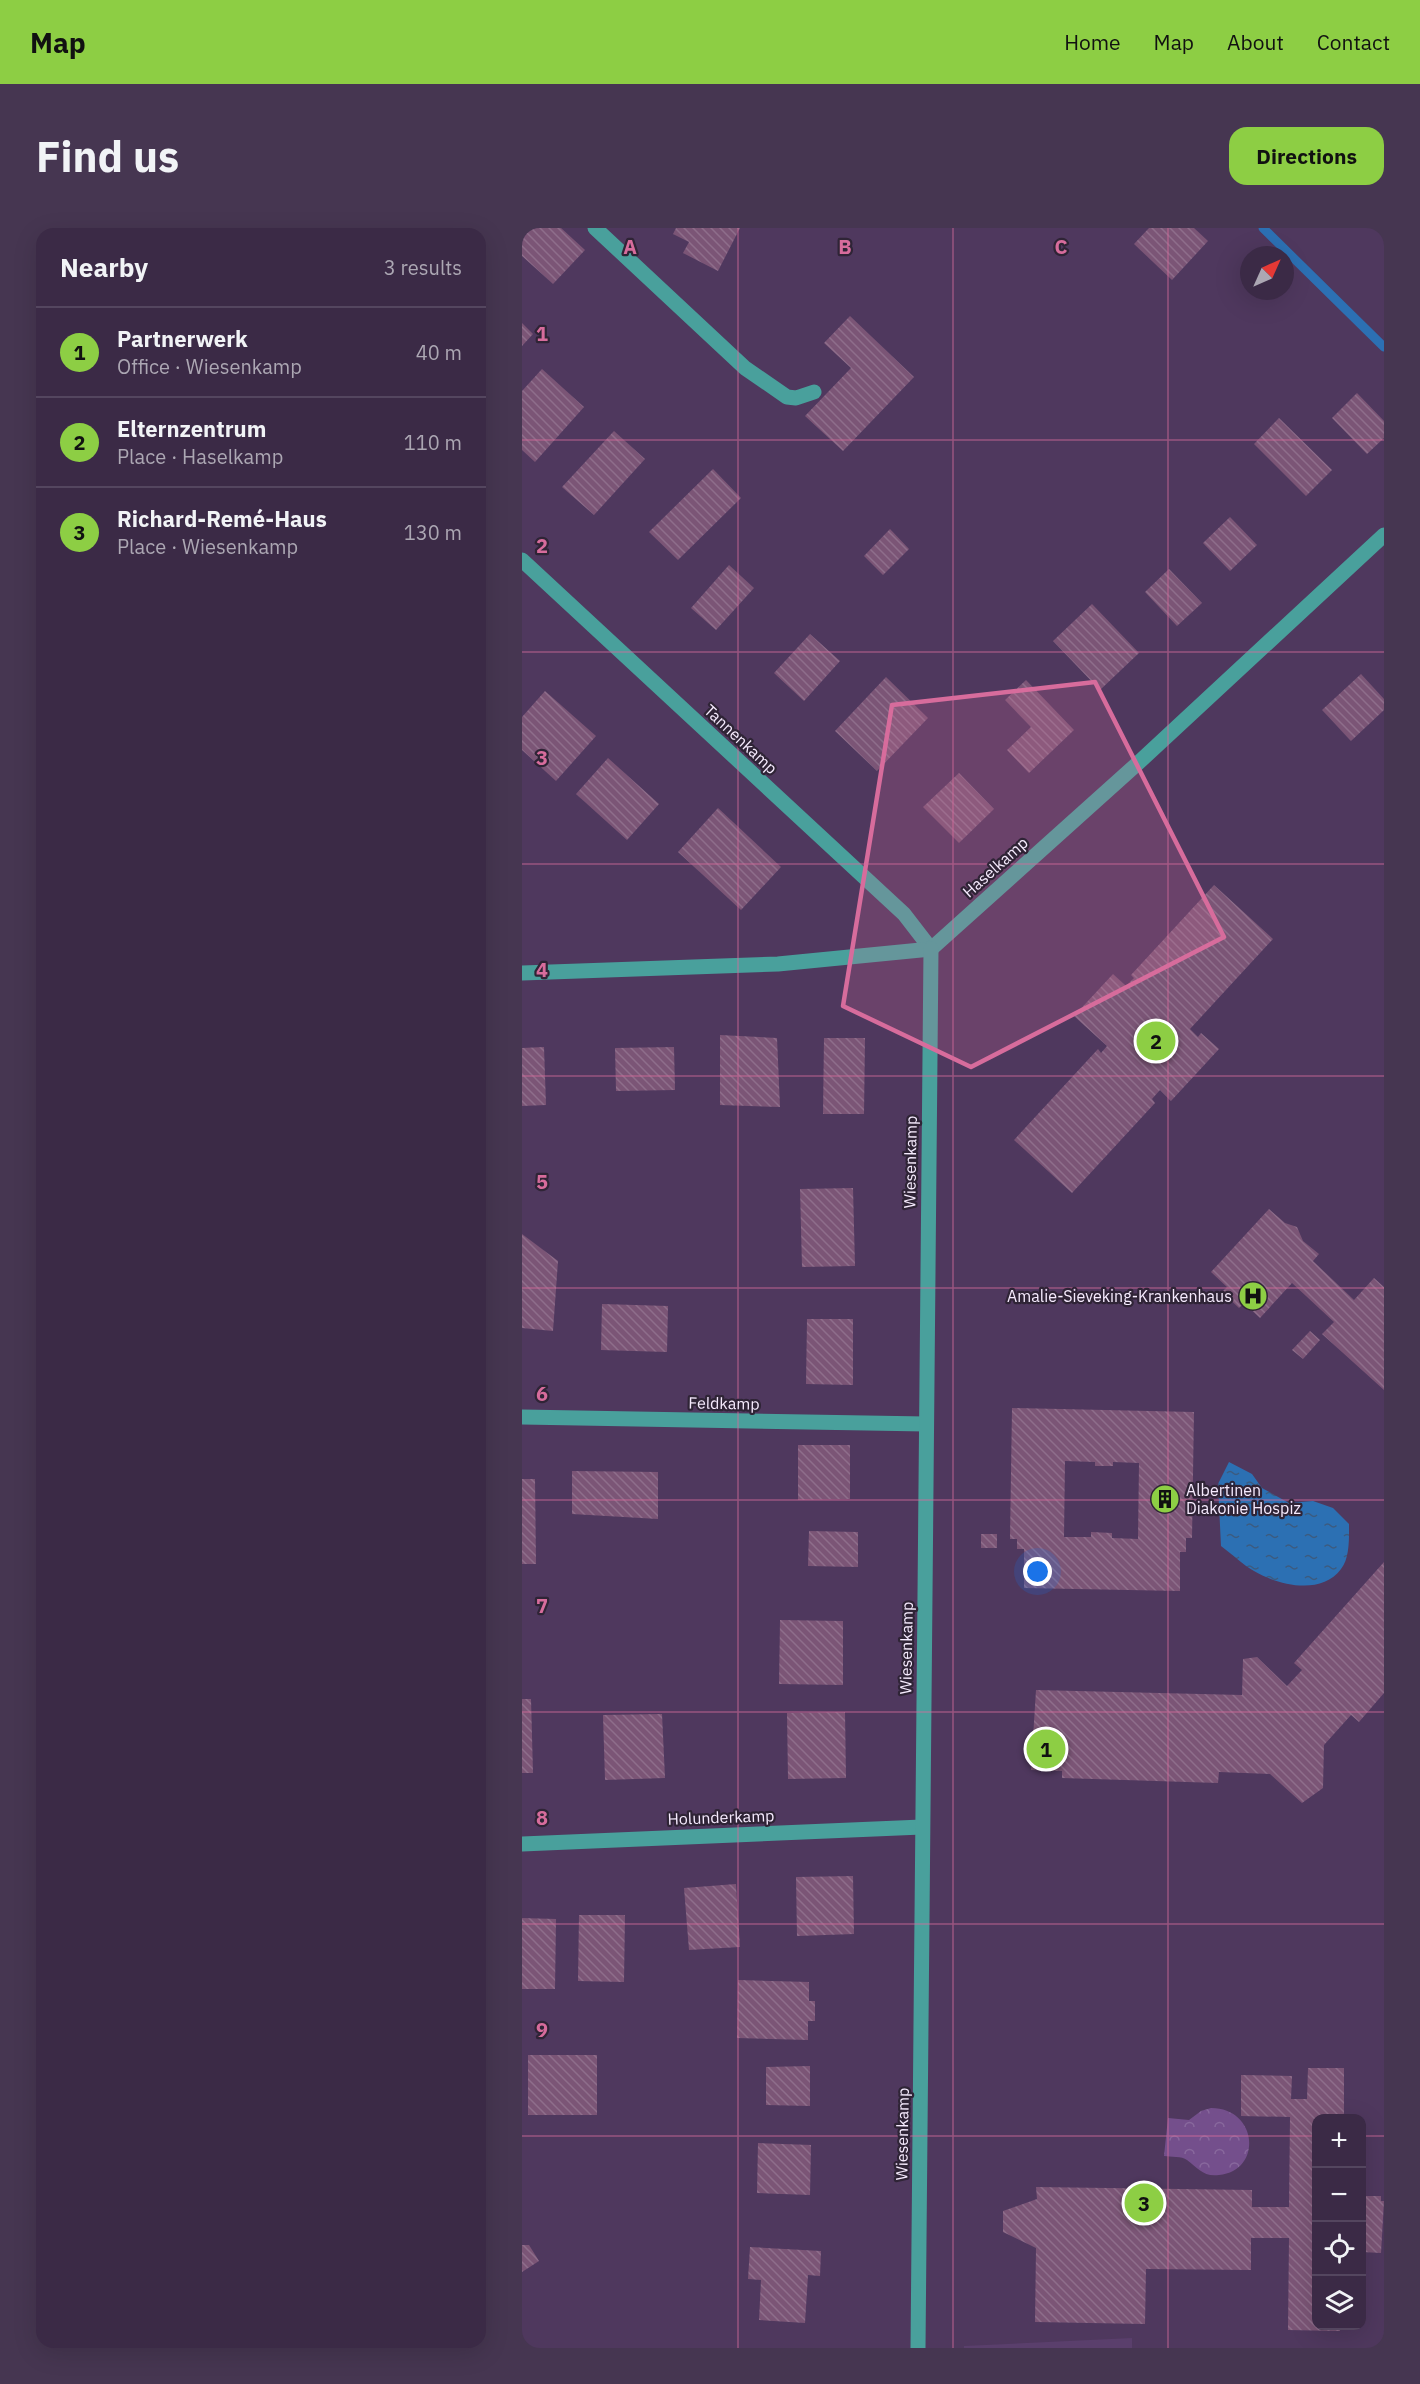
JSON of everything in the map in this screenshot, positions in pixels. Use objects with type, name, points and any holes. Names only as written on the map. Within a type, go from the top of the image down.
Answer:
[{"type":"street","points":[[595,228],[745,368],[787,397],[796,398],[814,392]]},
{"type":"street","name":"Haselkamp","points":[[931,949],[1137,764],[1384,535]]},
{"type":"street","name":"Tannenkamp","points":[[522,560],[904,914],[931,949]]},
{"type":"street","points":[[522,973],[778,964],[931,949]]},
{"type":"street","name":"Wiesenkamp","points":[[918,2348],[931,949]]},
{"type":"street","name":"Feldkamp","points":[[522,1417],[926,1424]]},
{"type":"street","name":"Holunderkamp","points":[[522,1844],[922,1827]]},
{"type":"highlighted area","points":[[1095,682],[1224,937],[971,1067],[843,1006],[892,705]]},
{"type":"shaded area","points":[[1132,2338],[1132,2348],[964,2348],[964,2346]]},
{"type":"green space","points":[[1211,2108],[1227,2111],[1238,2118],[1246,2128],[1249,2140],[1248,2152],[1243,2163],[1233,2171],[1219,2175],[1205,2173],[1182,2158],[1164,2156],[1168,2118],[1189,2120],[1201,2111]]},
{"type":"water","points":[[1229,1462],[1252,1474],[1262,1488],[1289,1503],[1313,1501],[1333,1508],[1349,1524],[1346,1559],[1341,1569],[1333,1577],[1322,1583],[1311,1585],[1287,1584],[1250,1569],[1221,1546],[1218,1484]]},
{"type":"building","points":[[527,228],[561,228],[585,250],[553,284],[522,256],[522,233]]},
{"type":"building","points":[[676,228],[740,228],[718,271],[683,253],[689,242],[673,234]]},
{"type":"building","points":[[1149,228],[1194,228],[1208,241],[1172,280],[1134,244]]},
{"type":"building","points":[[850,316],[914,377],[843,451],[805,416],[851,368],[824,343]]},
{"type":"building","points":[[522,323],[533,334],[522,346]]},
{"type":"building","points":[[542,369],[584,407],[535,462],[522,450],[522,391]]},
{"type":"building","points":[[1357,393],[1384,421],[1384,438],[1367,454],[1332,418]]},
{"type":"building","points":[[1279,418],[1332,470],[1306,496],[1254,444]]},
{"type":"building","points":[[614,431],[645,459],[594,515],[562,487]]},
{"type":"building","points":[[713,469],[741,498],[678,560],[649,532]]},
{"type":"building","points":[[1230,517],[1257,545],[1230,571],[1203,543]]},
{"type":"building","points":[[890,529],[909,549],[883,575],[864,556]]},
{"type":"building","points":[[729,565],[754,588],[716,630],[691,608]]},
{"type":"building","points":[[1169,569],[1202,603],[1177,626],[1145,592]]},
{"type":"building","points":[[1092,604],[1139,653],[1100,690],[1053,641]]},
{"type":"building","points":[[810,634],[840,661],[804,701],[774,673]]},
{"type":"building","points":[[1361,674],[1384,699],[1384,710],[1351,741],[1322,710]]},
{"type":"building","points":[[886,677],[928,718],[877,771],[835,731]]},
{"type":"building","points":[[1026,680],[1074,730],[1029,773],[1007,750],[1031,727],[1005,700]]},
{"type":"building","points":[[545,691],[596,736],[556,781],[522,750],[522,717]]},
{"type":"building","points":[[608,758],[659,804],[627,840],[576,794]]},
{"type":"building","points":[[959,773],[994,809],[959,843],[923,807]]},
{"type":"building","points":[[718,808],[781,867],[741,910],[678,852]]},
{"type":"building","points":[[1214,885],[1273,939],[1190,1029],[1198,1037],[1201,1033],[1219,1049],[1171,1101],[1160,1090],[1152,1099],[1155,1103],[1072,1193],[1014,1140],[1098,1049],[1101,1053],[1107,1046],[1074,1016],[1113,974],[1126,986],[1134,978],[1131,975]]},
{"type":"building","points":[[720,1035],[777,1038],[780,1107],[720,1105]]},
{"type":"building","points":[[824,1038],[865,1038],[864,1114],[823,1114]]},
{"type":"building","points":[[544,1047],[546,1105],[522,1106],[522,1048]]},
{"type":"building","points":[[674,1047],[675,1090],[616,1091],[615,1048]]},
{"type":"building","points":[[853,1188],[855,1266],[802,1267],[800,1189]]},
{"type":"building","name":"Amalie-Sieveking-Krankenhaus","points":[[1269,1209],[1285,1223],[1297,1227],[1303,1241],[1319,1254],[1313,1261],[1354,1300],[1374,1278],[1384,1287],[1384,1390],[1322,1334],[1334,1322],[1292,1283],[1260,1318],[1244,1303],[1239,1308],[1222,1292],[1227,1287],[1211,1272]]},
{"type":"building","points":[[522,1234],[558,1261],[553,1331],[522,1328]]},
{"type":"building","points":[[602,1304],[668,1306],[667,1352],[601,1350]]},
{"type":"building","points":[[807,1319],[853,1319],[853,1385],[806,1384]]},
{"type":"building","points":[[1310,1331],[1320,1340],[1303,1359],[1292,1350]]},
{"type":"building","name":"Albertinen Diakonie Hospiz","points":[[1012,1408],[1194,1412],[1192,1538],[1186,1538],[1186,1552],[1180,1552],[1180,1591],[1024,1588],[1024,1549],[1017,1549],[1017,1539],[1010,1539]],"holes":[[[1065,1461],[1095,1462],[1095,1466],[1113,1466],[1113,1462],[1139,1463],[1138,1539],[1112,1538],[1112,1533],[1091,1532],[1091,1537],[1064,1537]]]},
{"type":"building","points":[[798,1445],[850,1445],[850,1499],[798,1500]]},
{"type":"building","points":[[572,1471],[658,1472],[658,1519],[572,1514]]},
{"type":"building","points":[[522,1479],[535,1479],[536,1564],[522,1564]]},
{"type":"building","points":[[809,1531],[858,1532],[858,1567],[808,1566]]},
{"type":"building","points":[[981,1534],[997,1534],[997,1548],[981,1548]]},
{"type":"building","points":[[1384,1562],[1384,1693],[1359,1722],[1351,1715],[1324,1745],[1323,1788],[1302,1803],[1270,1774],[1219,1772],[1218,1783],[1062,1778],[1062,1771],[1031,1770],[1036,1690],[1242,1695],[1243,1659],[1257,1657],[1287,1686],[1302,1670],[1294,1663]]},
{"type":"building","points":[[780,1620],[843,1621],[843,1685],[779,1684]]},
{"type":"building","points":[[522,1699],[531,1699],[533,1773],[522,1773]]},
{"type":"building","points":[[845,1712],[846,1778],[788,1779],[787,1713]]},
{"type":"building","points":[[662,1714],[665,1778],[605,1780],[603,1715]]},
{"type":"building","points":[[853,1876],[854,1934],[797,1936],[796,1877]]},
{"type":"building","points":[[736,1884],[740,1947],[689,1950],[684,1888]]},
{"type":"building","points":[[579,1915],[625,1915],[624,1982],[578,1981]]},
{"type":"building","points":[[522,1918],[556,1919],[555,1989],[522,1989]]},
{"type":"building","points":[[738,1980],[809,1982],[809,2001],[815,2001],[815,2021],[808,2021],[808,2040],[737,2038]]},
{"type":"building","points":[[528,2055],[597,2055],[597,2115],[528,2115]]},
{"type":"building","points":[[810,2066],[810,2106],[766,2105],[766,2067]]},
{"type":"building","points":[[1308,2068],[1344,2068],[1344,2114],[1312,2114],[1312,2330],[1340,2331],[1288,2330],[1289,2238],[1251,2238],[1251,2270],[1146,2269],[1145,2324],[1035,2322],[1036,2248],[1003,2232],[1003,2211],[1037,2199],[1036,2187],[1252,2190],[1252,2207],[1289,2207],[1290,2117],[1241,2116],[1241,2075],[1292,2076],[1291,2099],[1307,2099]]},
{"type":"building","points":[[758,2143],[811,2145],[810,2195],[757,2193]]},
{"type":"building","points":[[1366,2196],[1381,2196],[1381,2201],[1384,2201],[1381,2253],[1366,2252]]},
{"type":"building","points":[[522,2245],[529,2245],[539,2261],[522,2272]]},
{"type":"building","points":[[750,2247],[821,2251],[820,2276],[808,2275],[805,2323],[759,2320],[761,2280],[748,2279]]},
{"type":"waterway","points":[[1263,228],[1384,347]]},
{"type":"place","name":"Elternzentrum","points":[[1156,1041]]},
{"type":"place","name":"Amalie-Sieveking-Krankenhaus","points":[[1253,1296]]},
{"type":"place","name":"Albertinen Diakonie Hospiz","points":[[1165,1499]]},
{"type":"place","name":"Partnerwerk","points":[[1046,1749]]},
{"type":"place","name":"Richard-Remé-Haus","points":[[1144,2203]]}]
